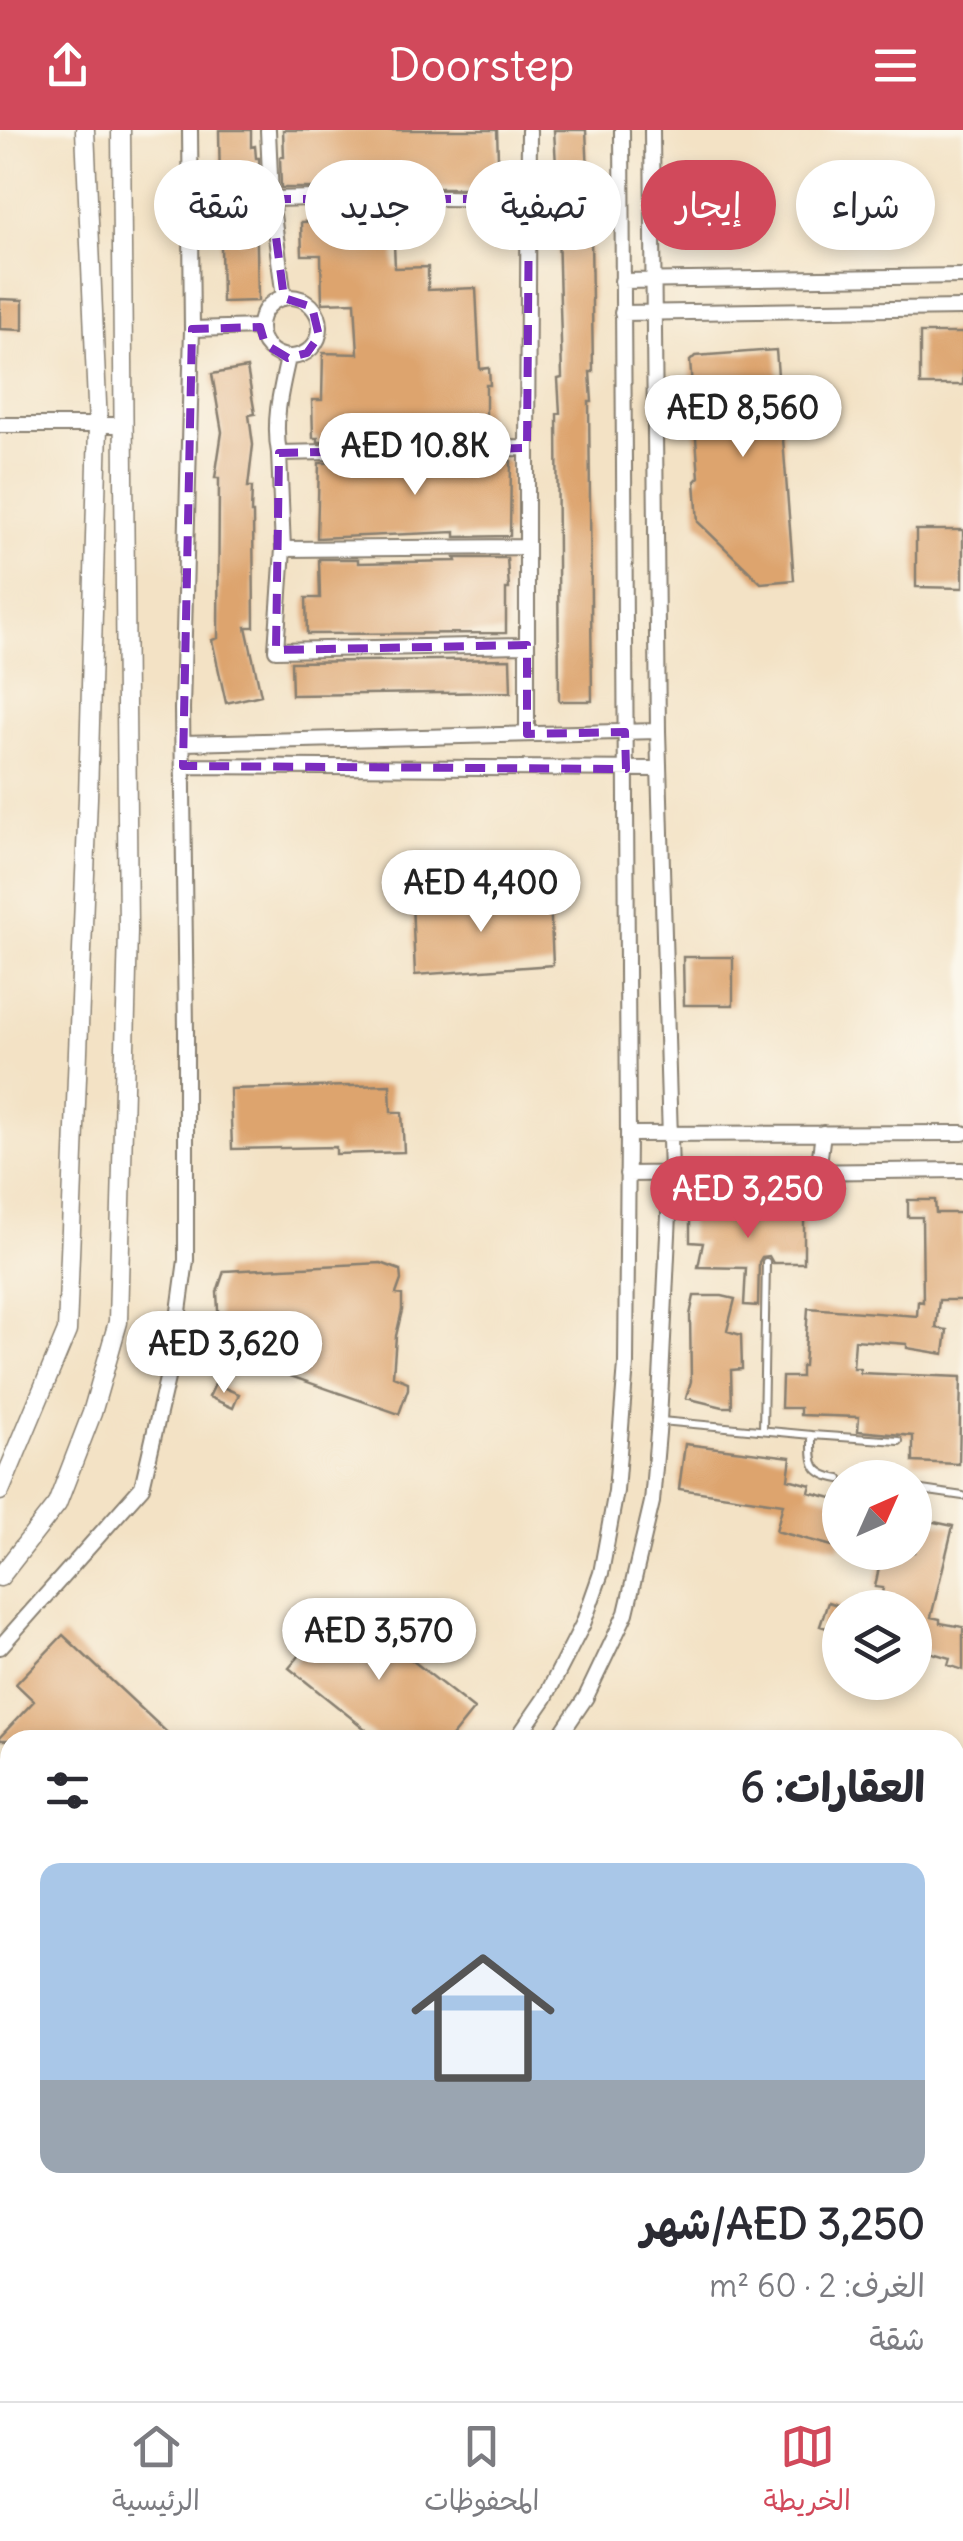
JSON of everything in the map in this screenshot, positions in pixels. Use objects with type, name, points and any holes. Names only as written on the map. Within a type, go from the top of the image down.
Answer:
[{"type":"street","points":[[0,1491],[67,1331],[98,426],[86,130]]},
{"type":"street","points":[[0,1578],[57,1504],[92,1413],[118,1322],[128,931],[120,130]]},
{"type":"street","points":[[0,1647],[142,1487],[174,1348],[186,1260],[183,742],[192,328],[190,130]]},
{"type":"street","points":[[268,130],[269,160]]},
{"type":"street","points":[[529,130],[529,160]]},
{"type":"street","points":[[523,1730],[546,1698],[583,1624],[601,1573],[616,1491],[626,1364],[622,130]]},
{"type":"street","points":[[564,1730],[586,1697],[626,1613],[652,1502],[660,1420],[671,1174],[658,731],[652,130]]},
{"type":"street","points":[[285,199],[466,198]]},
{"type":"street","points":[[278,250],[284,298]]},
{"type":"street","points":[[527,734],[529,250]]},
{"type":"street","points":[[622,281],[963,276]]},
{"type":"street","points":[[284,298],[304,301],[312,307],[320,326],[319,336],[307,352],[288,358],[271,351],[260,327],[267,308],[284,298]]},
{"type":"street","points":[[622,312],[963,308]]},
{"type":"street","points":[[192,328],[260,327]]},
{"type":"street","points":[[288,358],[276,415],[283,549],[276,650],[526,644]]},
{"type":"street","points":[[0,425],[124,425]]},
{"type":"street","points":[[279,453],[527,448]]},
{"type":"street","points":[[283,549],[525,548]]},
{"type":"street","points":[[183,742],[658,731]]},
{"type":"street","points":[[183,766],[659,768]]},
{"type":"street","points":[[628,1134],[963,1133]]},
{"type":"street","points":[[818,1172],[823,1134]]},
{"type":"street","points":[[627,1174],[963,1170]]},
{"type":"lane","points":[[763,1430],[766,1262]]},
{"type":"lane","points":[[660,1420],[899,1441]]},
{"type":"lane","points":[[812,1435],[812,1460],[822,1474]]},
{"type":"lane","points":[[932,1491],[963,1496]]},
{"type":"highlighted area","points":[[271,199],[529,199],[527,448],[279,453],[276,650],[527,645],[527,734],[625,732],[626,769],[183,766],[192,329],[260,327],[265,344],[288,358],[307,353],[319,336],[312,307],[284,298]]},
{"type":"building","points":[[219,130],[251,130],[251,147],[255,146],[259,160],[220,160]]},
{"type":"building","points":[[283,130],[497,130],[498,160],[466,160],[466,188],[446,188],[446,160],[305,160],[305,188],[285,188],[285,160],[280,157],[284,157]]},
{"type":"building","points":[[554,130],[586,130],[587,160],[556,160]]},
{"type":"building","points":[[301,222],[305,222],[305,250],[394,250],[395,268],[428,267],[428,290],[476,288],[480,369],[489,368],[486,438],[318,442],[318,438],[313,438],[312,400],[322,400],[323,353],[358,354],[355,302],[322,303],[321,255],[302,255]]},
{"type":"building","points":[[221,250],[257,250],[258,301],[222,302]]},
{"type":"building","points":[[559,250],[591,250],[592,701],[559,701],[557,414],[558,379],[562,378]]},
{"type":"building","points":[[0,299],[23,300],[23,330],[0,329]]},
{"type":"building","points":[[920,333],[963,333],[963,385],[920,385]]},
{"type":"building","points":[[776,350],[794,580],[761,583],[698,522],[695,481],[699,477],[690,361],[695,356]]},
{"type":"building","points":[[247,368],[255,414],[249,415],[253,445],[248,487],[252,487],[254,627],[246,627],[261,695],[226,703],[212,640],[218,638],[219,478],[215,478],[222,432],[212,374]]},
{"type":"building","points":[[511,461],[510,536],[455,537],[455,532],[317,538],[319,463]]},
{"type":"building","points":[[916,530],[963,530],[963,588],[916,587]]},
{"type":"building","points":[[455,558],[507,558],[506,633],[307,634],[306,598],[320,598],[319,559],[358,559],[358,563],[456,561]]},
{"type":"building","points":[[510,659],[511,692],[292,695],[291,662]]},
{"type":"building","points":[[550,898],[553,965],[415,975],[412,901]]},
{"type":"building","points":[[683,957],[733,957],[733,1005],[684,1005]]},
{"type":"building","points":[[390,1085],[391,1112],[402,1112],[404,1152],[336,1154],[336,1147],[232,1149],[230,1089]]},
{"type":"building","points":[[908,1200],[935,1200],[936,1213],[963,1213],[963,1300],[939,1300],[936,1328],[947,1330],[944,1354],[907,1348],[907,1344],[855,1340],[853,1368],[860,1368],[860,1373],[961,1377],[959,1464],[913,1460],[913,1436],[858,1431],[859,1417],[800,1415],[800,1408],[781,1408],[782,1377],[801,1377],[804,1366],[808,1308],[917,1316],[918,1301],[923,1302],[922,1217],[908,1217]]},
{"type":"building","points":[[690,1209],[804,1210],[804,1263],[773,1263],[769,1256],[762,1257],[758,1306],[744,1305],[746,1268],[698,1267],[703,1243],[690,1242]]},
{"type":"building","points":[[381,1263],[400,1270],[396,1294],[402,1295],[402,1310],[393,1376],[408,1382],[408,1389],[399,1414],[233,1356],[238,1345],[220,1346],[217,1292],[224,1271]]},
{"type":"building","points":[[694,1296],[735,1299],[727,1331],[741,1335],[742,1369],[731,1370],[732,1407],[686,1398],[691,1381],[690,1315]]},
{"type":"building","points":[[215,1384],[239,1394],[233,1408],[209,1397]]},
{"type":"building","points":[[685,1444],[791,1457],[788,1479],[811,1485],[809,1492],[822,1495],[822,1543],[776,1531],[783,1504],[679,1489]]},
{"type":"building","points":[[932,1522],[953,1526],[932,1613],[932,1590],[875,1587],[878,1570],[932,1570]]},
{"type":"building","points":[[342,1605],[474,1709],[457,1730],[366,1730],[289,1668]]},
{"type":"building","points":[[932,1617],[940,1619],[940,1623],[963,1627],[963,1670],[948,1665],[950,1658],[932,1653]]},
{"type":"building","points":[[63,1635],[164,1730],[7,1730],[34,1701],[16,1684]]}]
